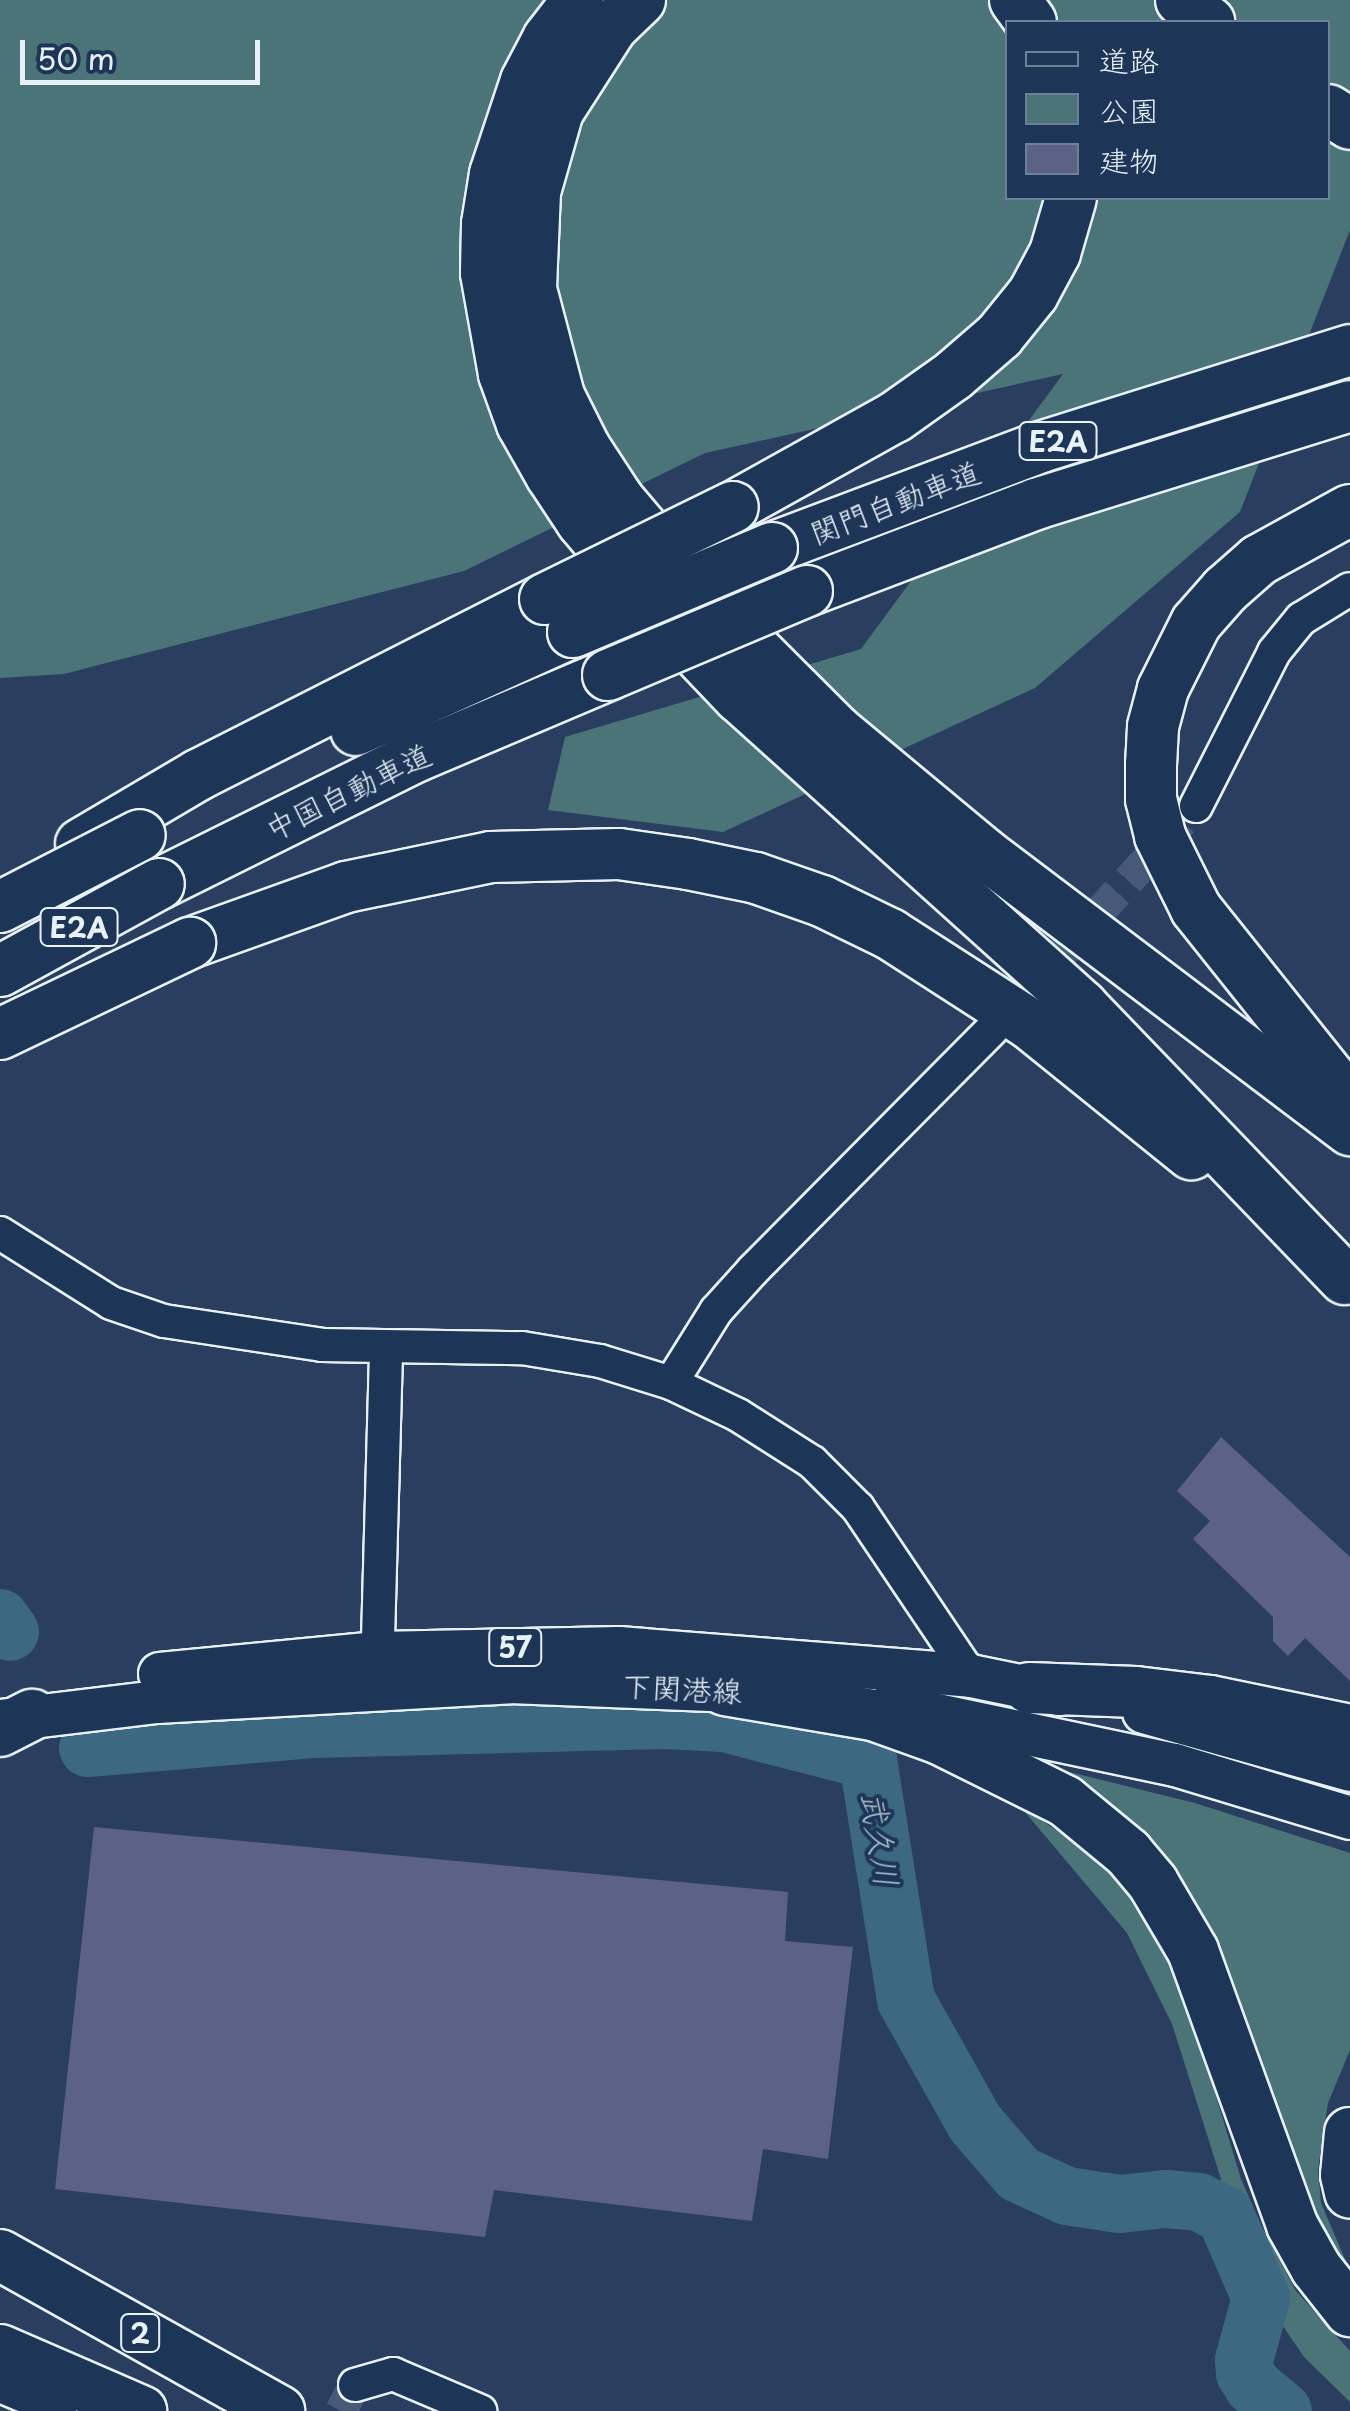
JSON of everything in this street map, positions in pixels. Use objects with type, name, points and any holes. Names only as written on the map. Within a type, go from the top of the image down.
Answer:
[{"type":"highway","points":[[578,0],[526,81],[495,174],[487,224],[486,274],[504,374],[522,424],[551,476],[582,522],[657,611],[740,696],[1082,1006],[1347,1281]]},
{"type":"highway","points":[[640,0],[595,50],[558,111],[535,192],[531,288],[560,396],[585,448],[619,500],[692,586],[837,731],[984,854],[1350,1130]]},
{"type":"highway","points":[[1180,0],[1206,20]]},
{"type":"highway","points":[[0,893],[198,776],[559,616],[733,507],[895,418],[999,336],[1033,294],[1048,267],[1070,200]]},
{"type":"highway","name":"関門自動車道","points":[[672,590],[772,548],[1041,447],[1350,350]]},
{"type":"highway","name":"関門自動車道","points":[[707,633],[1036,504],[1350,406]]},
{"type":"highway","points":[[1350,510],[1259,560],[1224,590],[1196,624],[1163,690],[1153,727],[1150,764],[1151,800],[1160,836],[1196,909],[1350,1102]]},
{"type":"highway","name":"中国自動車道","points":[[0,907],[559,616],[672,590]]},
{"type":"highway","name":"中国自動車道","points":[[0,971],[159,884],[414,758],[707,633]]},
{"type":"highway","points":[[0,1034],[190,943],[346,887],[492,857],[618,854],[756,878],[822,901],[890,934],[960,975],[1031,1025],[1347,1281]]},
{"type":"highway","points":[[1029,1688],[1136,1692],[1210,1701],[1350,1730]]},
{"type":"highway","points":[[725,1690],[873,1716],[940,1739],[1065,1801],[1128,1854],[1154,1884],[1193,1951],[1292,2225],[1316,2268],[1350,2311]]},
{"type":"highway","points":[[1350,2133],[1350,2193]]},
{"type":"highway","name":"2","points":[[0,2255],[279,2411]]},
{"type":"highway","name":"2","points":[[0,2350],[141,2411]]},
{"type":"main road","name":"下関港線","points":[[8,1715],[157,1702],[377,1671],[619,1648],[972,1676],[1178,1719],[1350,1770]]},
{"type":"main road","name":"下関港線","points":[[377,1671],[510,1682],[836,1696],[954,1716],[1175,1765],[1350,1818]]},
{"type":"street","points":[[1196,806],[1274,652],[1301,619],[1350,589]]},
{"type":"street","points":[[672,1384],[716,1311],[992,1029]]},
{"type":"street","points":[[0,1233],[133,1313],[256,1338],[386,1347],[522,1348],[600,1361],[672,1384],[738,1415],[812,1462],[858,1508],[972,1676]]},
{"type":"street","points":[[377,1671],[386,1347]]},
{"type":"street","points":[[355,2385],[393,2374],[480,2411]]},
{"type":"street","points":[[0,2386],[60,2411]]},
{"type":"green space","points":[[0,0],[1350,0],[1350,230],[1240,512],[1035,688],[723,832],[548,810],[565,737],[861,649],[1063,374],[705,453],[464,571],[64,674],[0,678]]},
{"type":"green space","points":[[1041,1765],[1195,1803],[1350,1853],[1350,2050],[1328,2103],[1318,2169],[1321,2203],[1350,2271],[1324,2251],[1222,1973]]},
{"type":"green space","points":[[1019,1805],[1100,1860],[1131,1892],[1153,1924],[1183,1987],[1241,2179],[1261,2225],[1296,2291],[1350,2351],[1350,2402],[1304,2357],[1274,2313],[1253,2306],[1219,2216],[1221,2179],[1172,2024],[1127,1933]]},
{"type":"building","points":[[1221,1437],[1350,1557],[1350,1681],[1305,1638],[1288,1656],[1273,1641],[1273,1617],[1193,1539],[1210,1521],[1177,1491]]},
{"type":"building","points":[[94,1827],[788,1892],[785,1941],[853,1947],[828,2159],[763,2149],[752,2221],[494,2190],[485,2237],[55,2189]]},
{"type":"waterway","name":"武久川","points":[[0,1618],[10,1632]]},
{"type":"waterway","name":"武久川","points":[[88,1748],[315,1729],[663,1720],[724,1723],[868,1760],[906,2000],[975,2123],[1019,2174],[1067,2196],[1119,2204],[1166,2199],[1199,2202],[1225,2215],[1261,2298],[1244,2360],[1245,2373],[1253,2386],[1283,2411]]},
{"type":"tunnel","points":[[1031,987],[1196,806]]},
{"type":"tunnel","points":[[341,2411],[355,2385]]}]
